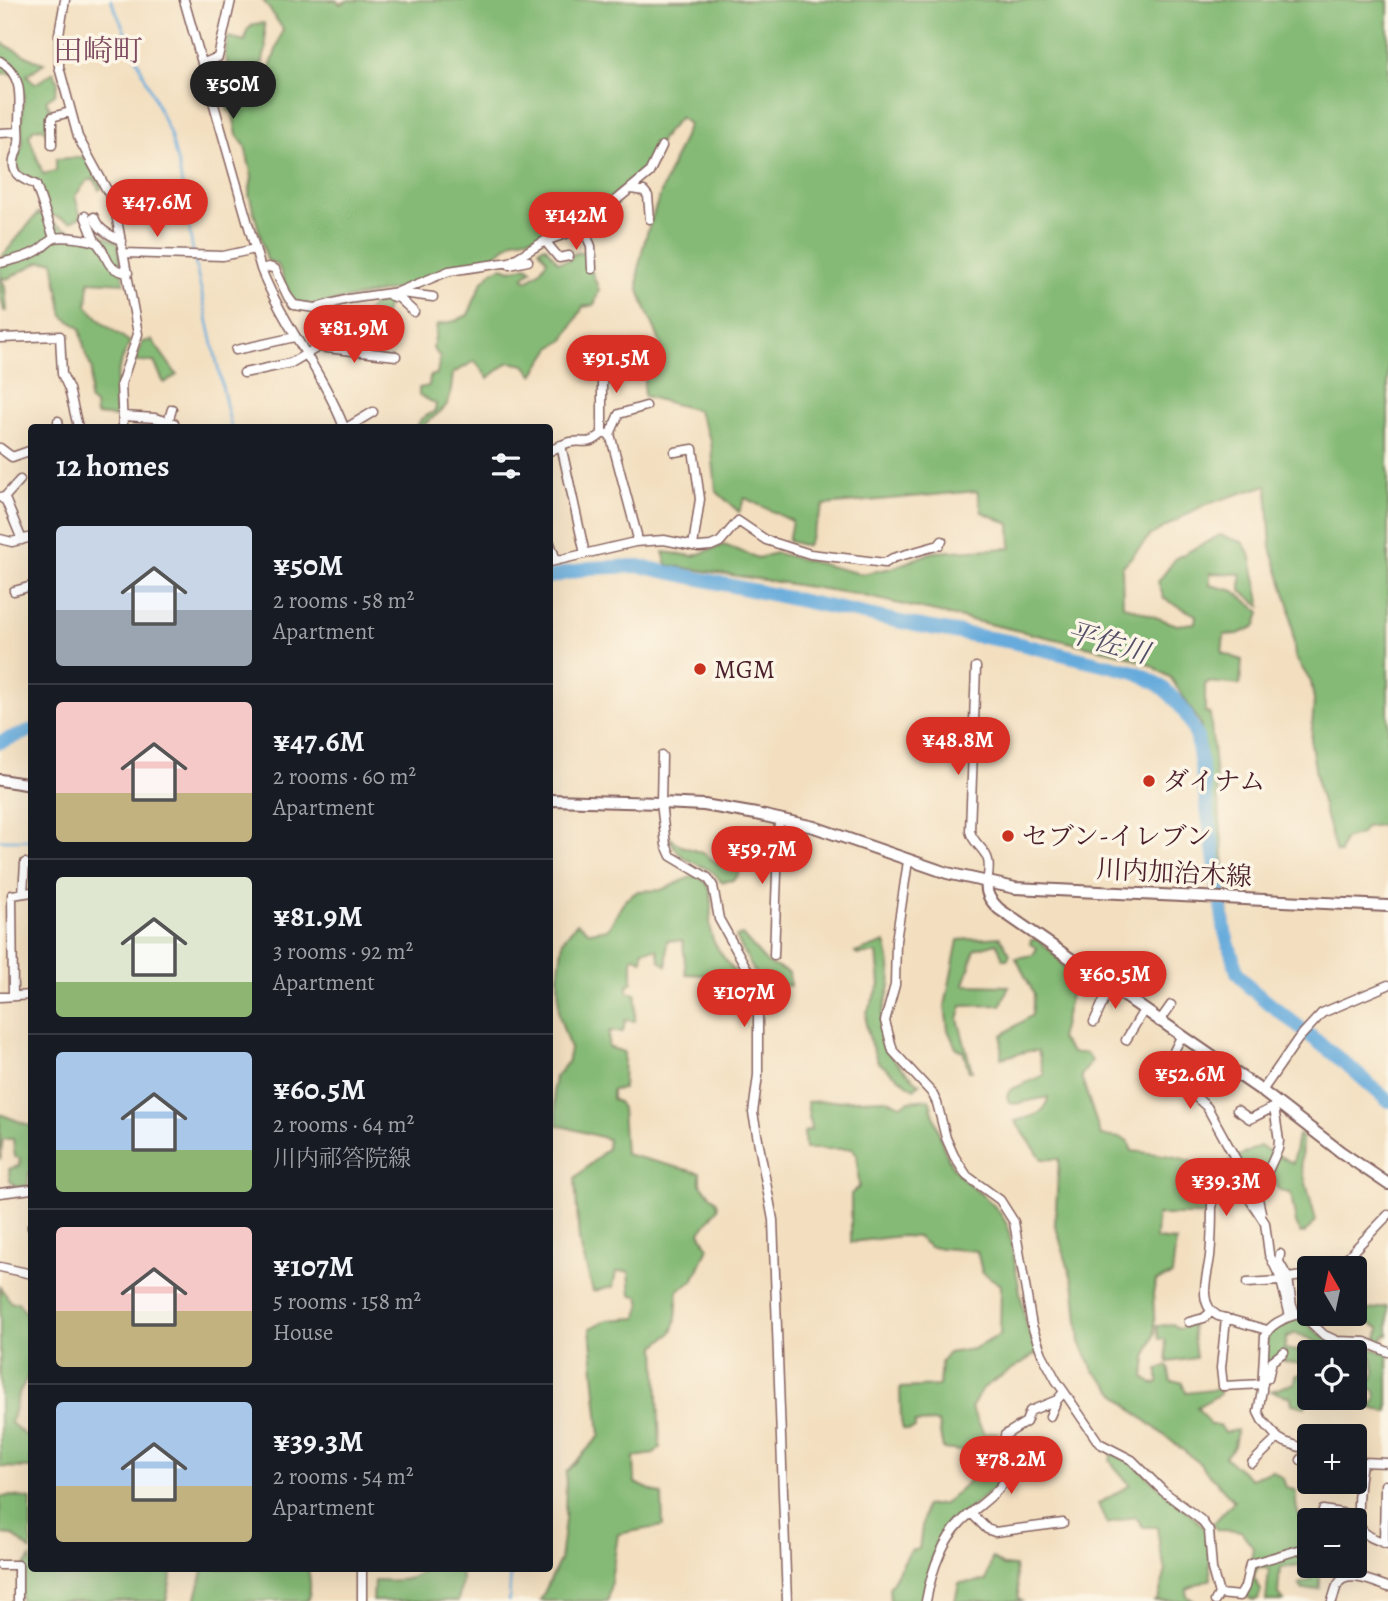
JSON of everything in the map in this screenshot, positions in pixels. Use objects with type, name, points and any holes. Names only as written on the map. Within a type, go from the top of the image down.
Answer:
[{"type":"main road","points":[[0,780],[28,784]]},
{"type":"main road","name":"川内加治木線","points":[[553,800],[661,803],[730,809],[814,827],[908,861],[987,883],[1053,891],[1388,906]]},
{"type":"main road","points":[[987,883],[986,890],[991,901],[999,909],[1262,1091],[1275,1105],[1388,1184]]},
{"type":"street","points":[[65,0],[58,58],[70,112],[82,145],[110,194],[118,217],[138,334],[121,384],[123,424]]},
{"type":"street","points":[[184,0],[261,269],[279,310],[344,424]]},
{"type":"street","points":[[202,64],[218,57],[231,0]]},
{"type":"street","points":[[0,61],[10,67],[21,100],[20,144],[13,158],[14,167],[23,179],[36,185],[54,238]]},
{"type":"street","points":[[52,145],[52,117],[70,112]]},
{"type":"street","points":[[0,131],[19,130]]},
{"type":"street","points":[[585,227],[649,173],[662,146]]},
{"type":"street","points":[[631,189],[644,191],[648,196],[650,219]]},
{"type":"street","points":[[122,241],[97,227],[89,217],[95,241],[109,266],[128,273]]},
{"type":"street","points":[[504,264],[545,241],[609,222]]},
{"type":"street","points":[[585,227],[591,246],[592,269]]},
{"type":"street","points":[[0,263],[25,257],[54,238],[95,241]]},
{"type":"street","points":[[545,241],[559,258],[569,256]]},
{"type":"street","points":[[124,253],[223,256],[255,248]]},
{"type":"street","points":[[398,292],[449,271],[515,265],[528,261]]},
{"type":"street","points":[[261,269],[275,269],[288,297],[295,305],[304,308],[398,292],[433,297]]},
{"type":"street","points":[[381,294],[399,298],[414,312]]},
{"type":"street","points":[[0,338],[60,336],[62,373],[77,424]]},
{"type":"street","points":[[236,350],[295,337]]},
{"type":"street","points":[[244,373],[291,363],[318,347],[326,346],[396,356]]},
{"type":"street","points":[[602,368],[606,434],[636,535],[635,542]]},
{"type":"street","points":[[553,449],[569,442],[585,444],[594,441],[606,434],[619,414],[646,406]]},
{"type":"street","points":[[123,415],[171,423],[172,409]]},
{"type":"street","points":[[351,424],[373,412]]},
{"type":"street","points":[[561,445],[585,554]]},
{"type":"street","points":[[0,448],[12,457],[28,451]]},
{"type":"street","points":[[675,452],[693,449],[700,499],[693,546]]},
{"type":"street","points":[[20,480],[2,498],[22,540]]},
{"type":"street","points":[[553,561],[635,542],[664,540],[693,546],[711,546],[720,542],[738,521],[766,540],[831,558],[886,563],[893,558],[939,545],[942,541]]},
{"type":"street","points":[[0,539],[12,542],[28,538]]},
{"type":"street","points":[[14,591],[28,587]]},
{"type":"street","points":[[976,667],[970,831],[972,840],[986,854],[989,862],[987,883]]},
{"type":"street","points":[[662,756],[661,803],[666,845],[671,856],[708,878],[713,886],[719,919],[752,978],[758,996],[758,1075],[753,1113],[773,1220],[787,1601]]},
{"type":"street","points":[[775,955],[779,819]]},
{"type":"street","points":[[908,861],[896,941],[895,985],[885,1028],[893,1051],[932,1093],[946,1138],[967,1176],[1000,1200],[1014,1223],[1032,1326],[1042,1354],[1063,1392],[1099,1443],[1132,1460],[1163,1491],[1201,1520],[1209,1531],[1217,1597],[1242,1598],[1250,1564],[1297,1550]]},
{"type":"street","points":[[13,996],[12,895],[27,892],[25,863]]},
{"type":"street","points":[[1262,1091],[1298,1039],[1322,1013],[1388,985]]},
{"type":"street","points":[[1094,1022],[1110,987]]},
{"type":"street","points":[[0,997],[28,995]]},
{"type":"street","points":[[1160,1022],[1171,1005]]},
{"type":"street","points":[[1126,1040],[1144,1010]]},
{"type":"street","points":[[1181,1037],[1172,1055],[1168,1072],[1207,1107],[1239,1165],[1247,1195],[1265,1223]]},
{"type":"street","points":[[1237,1110],[1250,1119],[1275,1105],[1278,1149],[1257,1195],[1265,1223],[1269,1254],[1285,1280]]},
{"type":"street","points":[[0,1193],[28,1190]]},
{"type":"street","points":[[1247,1195],[1217,1196],[1212,1200],[1205,1293],[1206,1304],[1211,1312],[1267,1330],[1293,1315],[1308,1320],[1324,1335],[1337,1341],[1365,1342],[1388,1352]]},
{"type":"street","points":[[1349,1256],[1388,1215]]},
{"type":"street","points":[[1280,1254],[1279,1262],[1293,1315]]},
{"type":"street","points":[[0,1267],[28,1273]]},
{"type":"street","points":[[1247,1283],[1297,1278]]},
{"type":"street","points":[[1189,1322],[1204,1318],[1211,1312]]},
{"type":"street","points":[[1226,1318],[1223,1386],[1263,1382],[1268,1378],[1272,1360],[1284,1352]]},
{"type":"street","points":[[1267,1330],[1258,1412],[1278,1437],[1297,1445]]},
{"type":"street","points":[[1259,1343],[1259,1361],[1264,1364]]},
{"type":"street","points":[[1050,1416],[1063,1392]]},
{"type":"street","points":[[926,1601],[940,1555],[950,1533],[1003,1484],[1011,1460],[1005,1435],[1026,1422],[1030,1411],[1057,1400]]},
{"type":"street","points":[[1252,1463],[1278,1437]]},
{"type":"street","points":[[1367,1462],[1388,1463]]},
{"type":"street","points":[[1367,1535],[1386,1543],[1385,1485]]},
{"type":"street","points":[[971,1513],[995,1532],[1063,1523]]},
{"type":"street","points":[[0,1565],[18,1565],[18,1601]]},
{"type":"street","points":[[362,1572],[362,1601]]},
{"type":"street","points":[[1332,1601],[1338,1582],[1343,1578],[1350,1577],[1388,1587]]},
{"type":"green space","points":[[263,0],[336,0],[340,4],[349,0],[1388,0],[1388,824],[1365,827],[1361,834],[1344,839],[1340,853],[1336,853],[1318,788],[1311,743],[1314,700],[1311,682],[1295,657],[1290,608],[1271,548],[1267,485],[1204,505],[1151,535],[1122,567],[1123,605],[1177,625],[1195,623],[1196,615],[1164,599],[1158,582],[1176,558],[1220,535],[1242,542],[1250,554],[1261,606],[1241,591],[1241,574],[1210,573],[1210,585],[1234,591],[1260,612],[1256,626],[1238,634],[1224,635],[1222,653],[1242,660],[1240,685],[1208,682],[1205,685],[1205,712],[1210,714],[1230,929],[1214,847],[1200,723],[1171,678],[1150,665],[1122,654],[855,594],[667,565],[663,552],[693,556],[724,545],[758,558],[776,553],[861,574],[892,568],[933,552],[1011,548],[1010,524],[982,512],[977,491],[824,505],[807,546],[788,541],[792,521],[745,498],[739,512],[716,491],[711,441],[697,410],[644,396],[645,354],[663,355],[659,338],[641,297],[638,274],[641,254],[656,207],[689,124],[680,117],[662,138],[647,166],[585,220],[536,242],[532,237],[514,240],[489,260],[462,264],[397,289],[314,305],[296,302],[289,293],[278,265],[267,260],[249,194],[252,177],[245,146],[237,135],[233,114],[228,110],[216,77],[228,64],[225,54],[228,37],[245,41],[247,30],[254,24],[264,23],[266,49],[260,71],[268,74],[283,29]]},
{"type":"green space","points":[[0,42],[44,63],[27,75],[35,84],[54,72],[58,83],[55,94],[46,100],[52,112],[47,117],[48,136],[43,128],[34,129],[29,136],[43,174],[56,171],[56,159],[85,157],[103,187],[99,190],[94,179],[87,181],[75,196],[81,217],[71,222],[48,214],[38,181],[22,174],[17,166],[17,158],[23,144],[21,126],[24,95],[18,74],[0,73]]},
{"type":"green space","points":[[38,213],[61,227],[85,235],[96,231],[118,243],[124,283],[89,281],[87,306],[104,324],[130,342],[117,378],[116,417],[96,415],[95,405],[89,400],[92,368],[86,356],[80,328],[63,316],[53,261],[39,262],[7,279],[1,277],[5,287],[7,311],[4,311],[0,293],[0,259]]},
{"type":"green space","points":[[545,246],[558,262],[570,260],[573,254],[584,252],[599,290],[594,305],[583,307],[564,340],[551,348],[533,375],[525,365],[509,362],[488,378],[475,361],[453,373],[446,406],[425,424],[418,424],[421,419],[435,411],[436,404],[419,395],[419,388],[429,386],[430,376],[437,374],[440,357],[433,349],[437,325],[468,315],[482,282],[494,270],[527,266],[532,270],[523,277],[527,281],[539,272],[547,260],[539,249]]},
{"type":"green space","points":[[380,298],[389,300],[384,317],[370,325],[361,340],[361,325],[350,317],[364,315]]},
{"type":"green space","points":[[152,340],[177,375],[164,383],[154,362],[136,362],[142,342]]},
{"type":"green space","points":[[669,837],[681,846],[703,853],[720,865],[738,868],[739,874],[734,880],[721,882],[710,870],[681,855]]},
{"type":"green space","points":[[696,875],[709,888],[713,940],[738,977],[710,980],[707,975],[686,974],[683,941],[667,940],[667,966],[660,961],[657,949],[643,950],[642,961],[636,957],[632,958],[632,982],[628,985],[627,992],[636,994],[635,1021],[625,1020],[623,1032],[609,1031],[608,1047],[624,1052],[623,1089],[612,1090],[612,1099],[622,1108],[625,1154],[700,1173],[700,1184],[717,1202],[718,1208],[700,1232],[708,1248],[693,1281],[678,1290],[676,1320],[672,1331],[656,1346],[660,1448],[654,1454],[634,1457],[635,1483],[662,1495],[663,1526],[618,1534],[608,1601],[540,1601],[560,1560],[565,1519],[566,1472],[600,1436],[590,1328],[607,1320],[637,1318],[641,1306],[639,1296],[631,1295],[629,1271],[616,1272],[613,1287],[593,1291],[579,1241],[575,1178],[607,1149],[608,1139],[558,1125],[553,1090],[555,1077],[567,1063],[570,1049],[559,1015],[558,977],[563,940],[577,923],[590,932],[608,929],[625,900],[638,891],[661,890]]},
{"type":"green space","points":[[742,935],[767,963],[789,973],[790,986],[759,981],[736,937]]},
{"type":"green space","points":[[1000,937],[1010,954],[1008,959],[1003,959],[997,943],[975,949],[964,985],[1009,986],[1001,1005],[962,1006],[958,1019],[972,1071],[969,1071],[963,1051],[956,1048],[948,1030],[945,1006],[958,940]]},
{"type":"green space","points":[[1037,939],[1052,952],[1068,973],[1070,995],[1060,1039],[1072,1053],[1086,1053],[1092,1061],[1081,1076],[1101,1136],[1122,1138],[1128,1141],[1132,1151],[1184,1159],[1211,1174],[1212,1182],[1229,1180],[1227,1166],[1219,1173],[1216,1170],[1259,1146],[1293,1163],[1298,1135],[1302,1137],[1301,1164],[1316,1221],[1305,1233],[1300,1233],[1296,1223],[1291,1194],[1278,1189],[1273,1174],[1265,1171],[1252,1192],[1206,1195],[1206,1215],[1157,1215],[1156,1239],[1176,1241],[1172,1275],[1156,1281],[1153,1294],[1155,1333],[1146,1358],[1144,1377],[1152,1384],[1158,1383],[1158,1369],[1168,1366],[1171,1382],[1182,1382],[1186,1393],[1220,1389],[1220,1394],[1197,1407],[1210,1425],[1219,1425],[1224,1433],[1237,1430],[1234,1446],[1225,1457],[1251,1479],[1272,1471],[1283,1479],[1286,1487],[1296,1491],[1297,1566],[1280,1568],[1278,1594],[1284,1601],[1266,1601],[1269,1569],[1256,1567],[1254,1578],[1261,1590],[1258,1599],[1253,1600],[1246,1596],[1253,1547],[1241,1531],[1218,1530],[1212,1525],[1234,1501],[1198,1462],[1131,1409],[1093,1370],[1080,1342],[1075,1289],[1055,1224],[1059,1159],[1042,1159],[1015,1121],[1041,1112],[1048,1097],[1015,1104],[1009,1102],[1007,1096],[1010,1090],[1044,1075],[1038,1051],[1001,1058],[1002,1035],[1032,1015],[1034,994],[1016,958],[1033,955],[1037,948],[1030,944],[1031,940]]},
{"type":"green space","points":[[885,942],[891,980],[881,1033],[886,1049],[893,1059],[920,1084],[914,1089],[878,1062],[866,1024],[867,1012],[880,985],[877,953],[855,953]]},
{"type":"green space","points":[[884,1099],[902,1105],[909,1101],[929,1099],[944,1150],[954,1168],[967,1183],[993,1204],[1003,1218],[1008,1227],[1026,1324],[1037,1353],[983,1388],[971,1408],[984,1434],[998,1432],[1006,1467],[994,1488],[959,1517],[940,1546],[924,1601],[890,1601],[889,1588],[910,1551],[919,1549],[925,1506],[944,1504],[970,1480],[968,1452],[943,1449],[938,1422],[915,1423],[915,1428],[903,1429],[900,1388],[939,1386],[941,1362],[948,1353],[973,1349],[1000,1335],[1001,1285],[982,1272],[977,1251],[929,1247],[918,1237],[901,1236],[851,1242],[851,1194],[859,1187],[857,1155],[853,1149],[805,1149],[804,1132],[811,1130],[807,1102]]},
{"type":"green space","points":[[0,1114],[28,1125],[28,1186],[17,1187],[10,1181],[9,1169],[19,1166],[20,1158],[15,1157],[13,1139],[3,1139],[0,1160]]},
{"type":"green space","points":[[0,1287],[12,1303],[18,1302],[26,1313],[28,1376],[18,1395],[11,1423],[28,1436],[28,1468],[0,1467]]},
{"type":"green space","points":[[1388,1306],[1388,1335],[1384,1336],[1380,1346],[1375,1344],[1380,1328],[1367,1322],[1367,1311]]},
{"type":"green space","points":[[1296,1316],[1297,1326],[1309,1326],[1324,1337],[1338,1340],[1312,1340],[1296,1333],[1287,1337],[1284,1349],[1297,1351],[1297,1363],[1284,1361],[1281,1355],[1265,1366],[1268,1332]]},
{"type":"green space","points":[[1173,1324],[1178,1329],[1192,1325],[1196,1358],[1168,1362],[1165,1339],[1159,1339],[1157,1326]]},
{"type":"green space","points":[[1367,1347],[1388,1354],[1388,1412],[1371,1408],[1376,1399],[1375,1391],[1367,1388],[1367,1381],[1372,1380],[1375,1372],[1372,1357],[1367,1356]]},
{"type":"green space","points":[[1296,1375],[1297,1405],[1292,1404],[1291,1397],[1271,1391],[1295,1383]]},
{"type":"green space","points":[[1113,1452],[1131,1462],[1207,1532],[1211,1579],[1187,1589],[1187,1596],[1194,1601],[1155,1601],[1158,1599],[1166,1570],[1157,1527],[1143,1527],[1135,1516],[1107,1524],[1098,1504],[1130,1485],[1110,1461]]},
{"type":"green space","points":[[0,1497],[28,1498],[28,1548],[13,1535],[0,1534]]},
{"type":"green space","points":[[992,1558],[1003,1566],[1015,1566],[1019,1599],[1022,1601],[955,1601],[959,1583],[986,1581]]},
{"type":"green space","points":[[28,1562],[28,1572],[172,1572],[166,1601],[21,1601],[21,1572]]},
{"type":"green space","points":[[203,1572],[308,1572],[310,1585],[307,1601],[195,1601]]},
{"type":"green space","points":[[461,1572],[458,1601],[373,1601],[374,1580],[408,1579],[419,1573]]},
{"type":"green space","points":[[1320,1578],[1320,1589],[1303,1590],[1299,1584]]},
{"type":"waterway","points":[[111,0],[170,134],[179,168],[193,252]]},
{"type":"waterway","points":[[194,258],[230,424]]},
{"type":"waterway","name":"平佐川","points":[[553,576],[589,568],[639,566],[915,625],[1012,642],[1135,672],[1156,683],[1181,706],[1197,738],[1225,932],[1237,972],[1251,989],[1388,1101]]},
{"type":"waterway","name":"平佐川","points":[[0,742],[28,732]]},
{"type":"waterway","points":[[0,840],[28,840]]},
{"type":"waterway","points":[[509,1601],[511,1572]]},
{"type":"place","name":"MGM","points":[[700,669]]},
{"type":"place","name":"ダイナム","points":[[1149,781]]},
{"type":"place","name":"セブン-イレブン","points":[[1008,836]]},
{"type":"district","name":"田崎町","points":[[98,51]]}]
